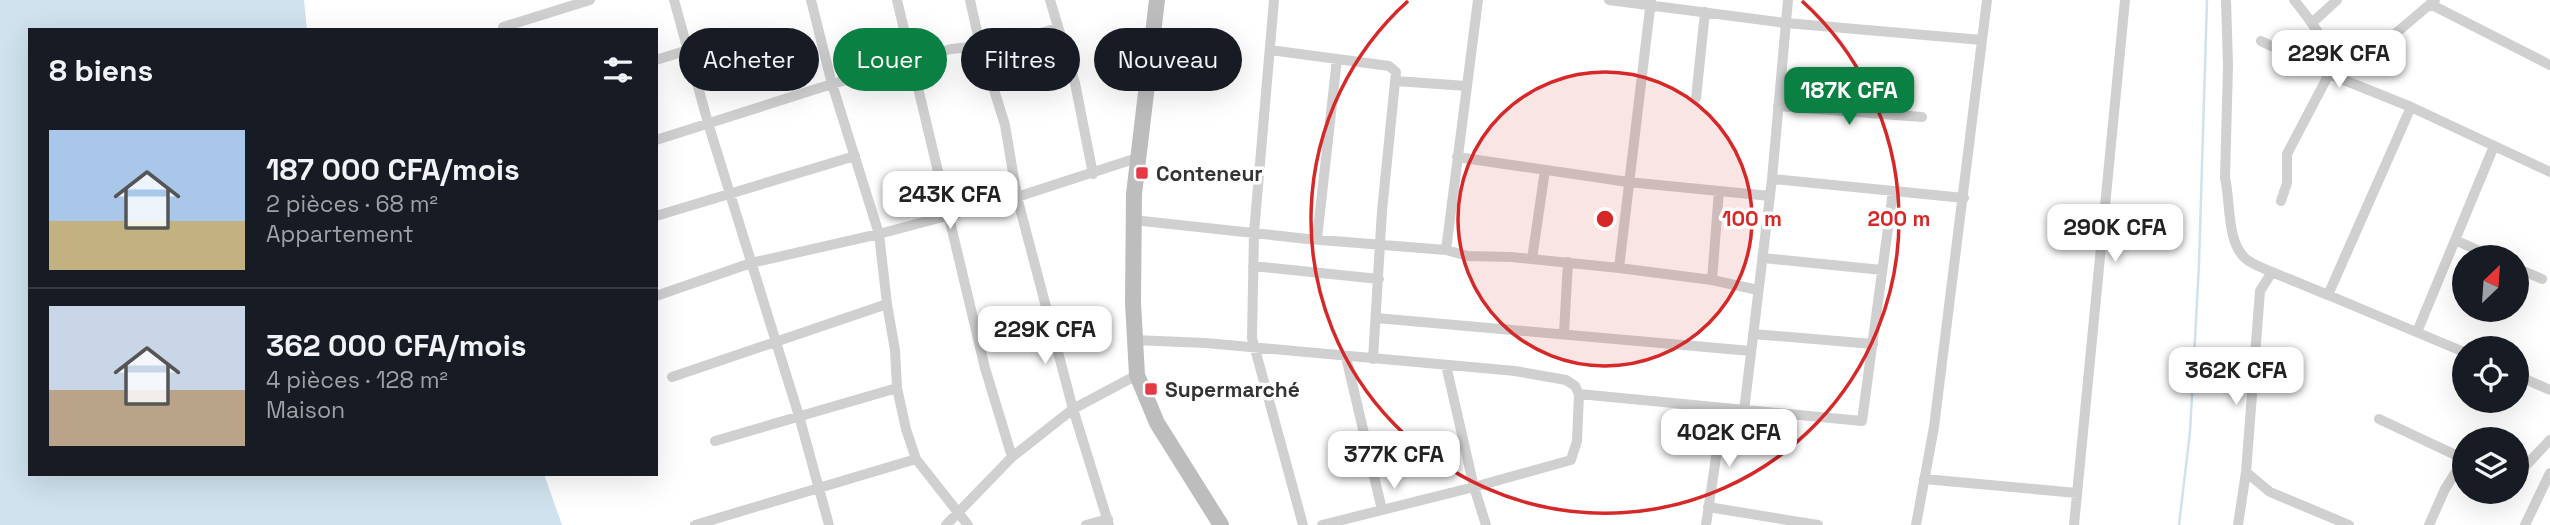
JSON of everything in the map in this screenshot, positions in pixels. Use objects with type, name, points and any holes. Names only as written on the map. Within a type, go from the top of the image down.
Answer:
[{"type":"street","points":[[503,27],[590,0]]},
{"type":"street","points":[[674,0],[682,28]]},
{"type":"street","points":[[811,0],[832,84],[879,234],[895,350],[897,388],[906,429],[916,459],[968,525]]},
{"type":"street","points":[[897,0],[904,28]]},
{"type":"street","points":[[970,0],[976,28]]},
{"type":"street","points":[[1050,0],[1058,28]]},
{"type":"street","points":[[1157,0],[1137,159],[1133,220],[1137,375],[1157,423],[1221,525]]},
{"type":"street","points":[[1274,0],[1254,233],[1251,321],[1254,349],[1303,525]]},
{"type":"street","points":[[1446,250],[1478,0]]},
{"type":"street","points":[[1609,0],[1651,2],[1786,23],[1982,40]]},
{"type":"street","points":[[1744,411],[1772,179],[1788,0]]},
{"type":"street","points":[[1916,525],[1934,427],[1987,0]]},
{"type":"street","points":[[2074,525],[2125,0]]},
{"type":"street","points":[[2226,0],[2228,65],[2225,178],[2233,231],[2239,251],[2248,261],[2272,272],[2452,347]]},
{"type":"street","points":[[2294,0],[2313,22],[2327,48],[2343,69]]},
{"type":"street","points":[[2313,22],[2337,0]]},
{"type":"street","points":[[1619,268],[1651,2]]},
{"type":"street","points":[[2281,201],[2287,183],[2287,154],[2329,74],[2369,56],[2432,2],[2550,65]]},
{"type":"street","points":[[1696,97],[1705,12]]},
{"type":"street","points":[[2261,41],[2550,172]]},
{"type":"street","points":[[1270,50],[1389,66],[1396,72],[1382,211],[1373,359]]},
{"type":"street","points":[[658,59],[679,53]]},
{"type":"street","points":[[1317,239],[1336,59]]},
{"type":"street","points":[[1396,81],[1466,86]]},
{"type":"street","points":[[658,139],[832,84]]},
{"type":"street","points":[[699,91],[799,416],[829,525]]},
{"type":"street","points":[[919,91],[985,368],[1012,457]]},
{"type":"street","points":[[994,91],[1004,125],[1017,197],[1073,409],[1109,522],[1086,525]]},
{"type":"street","points":[[1077,91],[1093,174]]},
{"type":"street","points":[[1778,106],[1922,117]]},
{"type":"street","points":[[2328,295],[2411,107]]},
{"type":"street","points":[[2417,332],[2494,146]]},
{"type":"street","points":[[658,215],[855,156]]},
{"type":"street","points":[[1457,157],[1628,182],[1770,196]]},
{"type":"street","points":[[658,295],[751,263],[879,234],[1017,197],[1137,159]]},
{"type":"street","points":[[1532,259],[1545,170]]},
{"type":"street","points":[[1772,179],[1964,198]]},
{"type":"street","points":[[1712,280],[1719,191]]},
{"type":"street","points":[[1579,394],[1723,410],[1862,421],[1893,191]]},
{"type":"street","points":[[1133,220],[1446,250],[1468,257],[1568,262],[1712,280],[1758,290]]},
{"type":"street","points":[[2455,240],[2466,245]]},
{"type":"street","points":[[1763,258],[1882,270]]},
{"type":"street","points":[[1564,333],[1568,262]]},
{"type":"street","points":[[1253,266],[1379,278]]},
{"type":"street","points":[[2238,525],[2246,472],[2260,291],[2272,272]]},
{"type":"street","points":[[2529,274],[2542,279]]},
{"type":"street","points":[[672,377],[887,304]]},
{"type":"street","points":[[1376,318],[1751,351]]},
{"type":"street","points":[[1753,334],[1873,344]]},
{"type":"street","points":[[1134,340],[1206,343],[1549,375],[1575,386],[1579,394],[1577,441],[1571,460],[1322,525]]},
{"type":"street","points":[[1346,357],[1382,510]]},
{"type":"street","points":[[1446,365],[1486,525]]},
{"type":"street","points":[[946,525],[1012,457],[1073,409],[1137,375]]},
{"type":"street","points":[[2529,381],[2550,390]]},
{"type":"street","points":[[715,441],[897,388]]},
{"type":"street","points":[[1706,525],[1723,410]]},
{"type":"street","points":[[2379,419],[2464,459],[2445,489],[2429,525]]},
{"type":"street","points":[[2529,463],[2550,440]]},
{"type":"street","points":[[695,525],[916,459]]},
{"type":"street","points":[[2246,472],[2270,492],[2349,525]]},
{"type":"street","points":[[2525,525],[2550,473]]},
{"type":"street","points":[[1924,479],[2077,493]]},
{"type":"street","points":[[1707,508],[1811,525]]},
{"type":"water","points":[[0,0],[304,0],[307,28],[28,28],[28,476],[545,476],[562,525],[0,525]]},
{"type":"waterway","points":[[2179,525],[2190,432],[2199,264],[2207,0]]},
{"type":"place","name":"Conteneur","points":[[1142,173]]},
{"type":"place","name":"Supermarché","points":[[1151,389]]}]
